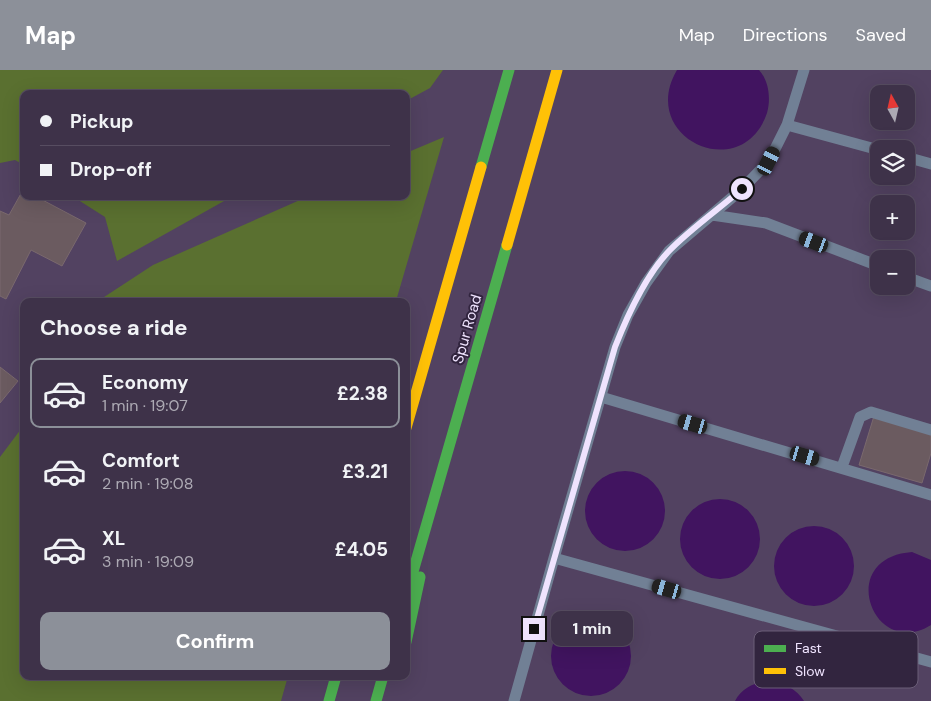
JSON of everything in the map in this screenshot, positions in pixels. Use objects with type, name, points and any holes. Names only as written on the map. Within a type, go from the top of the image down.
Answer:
[{"type":"highway","name":"Spur Road","points":[[410,414],[509,70]]},
{"type":"highway","name":"Spur Road","points":[[410,582],[557,70]]},
{"type":"highway","points":[[410,622],[440,475]]},
{"type":"highway","points":[[328,701],[335,680]]},
{"type":"highway","points":[[376,701],[383,680]]},
{"type":"lane","points":[[514,701],[615,347],[628,315],[646,283],[669,251],[742,189],[769,161],[787,125],[804,70]]},
{"type":"lane","points":[[787,125],[870,148]]},
{"type":"lane","points":[[915,160],[931,164]]},
{"type":"lane","points":[[712,215],[766,223],[870,263]]},
{"type":"lane","points":[[915,280],[931,286]]},
{"type":"lane","points":[[601,398],[842,467],[931,495]]},
{"type":"lane","points":[[842,467],[860,417],[871,412],[931,430]]},
{"type":"lane","points":[[554,558],[819,631]]},
{"type":"lane","points":[[918,658],[931,662]]},
{"type":"green space","points":[[0,70],[443,70],[430,88],[410,99],[410,90],[20,90],[20,163],[15,160],[0,163]]},
{"type":"green space","points":[[444,137],[397,298],[103,298],[153,265],[300,200],[410,200],[410,151]]},
{"type":"green space","points":[[78,200],[226,200],[117,261],[105,217]]},
{"type":"green space","points":[[20,430],[20,680],[287,680],[281,701],[0,701],[0,457]]},
{"type":"shaded area","points":[[677,70],[759,70],[767,85],[769,102],[767,113],[754,135],[737,147],[717,149],[698,144],[681,133],[671,116],[668,94]]},
{"type":"shaded area","points":[[625,471],[640,474],[653,483],[662,496],[665,511],[662,526],[653,539],[640,548],[625,551],[610,548],[597,539],[588,526],[585,511],[588,496],[597,483],[610,474]]},
{"type":"shaded area","points":[[720,499],[735,502],[748,511],[757,524],[760,539],[757,554],[748,567],[735,576],[720,579],[705,576],[692,567],[683,554],[680,539],[683,524],[692,511],[705,502]]},
{"type":"shaded area","points":[[814,526],[829,529],[842,538],[851,551],[854,566],[851,581],[842,594],[829,603],[814,606],[799,603],[786,594],[777,581],[774,566],[777,551],[786,538],[799,529]]},
{"type":"shaded area","points":[[912,552],[931,560],[931,625],[914,631],[893,630],[879,619],[871,604],[869,587],[874,571],[888,558]]},
{"type":"shaded area","points":[[591,616],[606,619],[619,628],[628,641],[631,656],[628,671],[619,684],[606,693],[591,696],[576,693],[563,684],[554,671],[551,656],[554,641],[563,628],[576,619]]},
{"type":"shaded area","points":[[754,685],[754,688],[791,688],[804,701],[735,701],[746,688]]},
{"type":"building","points":[[20,195],[20,200],[43,200],[86,223],[62,266],[31,250],[6,299],[0,296],[0,211],[9,215]]},
{"type":"building","points":[[0,367],[18,381],[0,403]]},
{"type":"building","points":[[874,416],[931,432],[931,453],[922,483],[859,465]]},
{"type":"traffic: fast","points":[[481,167],[509,70]]},
{"type":"traffic: fast","points":[[410,582],[507,245]]},
{"type":"traffic: fast","points":[[410,623],[420,577]]},
{"type":"traffic: fast","points":[[329,701],[335,680]]},
{"type":"traffic: fast","points":[[376,701],[382,680]]},
{"type":"traffic: slow","points":[[507,245],[557,70]]},
{"type":"traffic: slow","points":[[410,414],[481,167]]},
{"type":"route","points":[[534,629],[615,347],[628,315],[646,283],[669,251],[742,189]]}]
